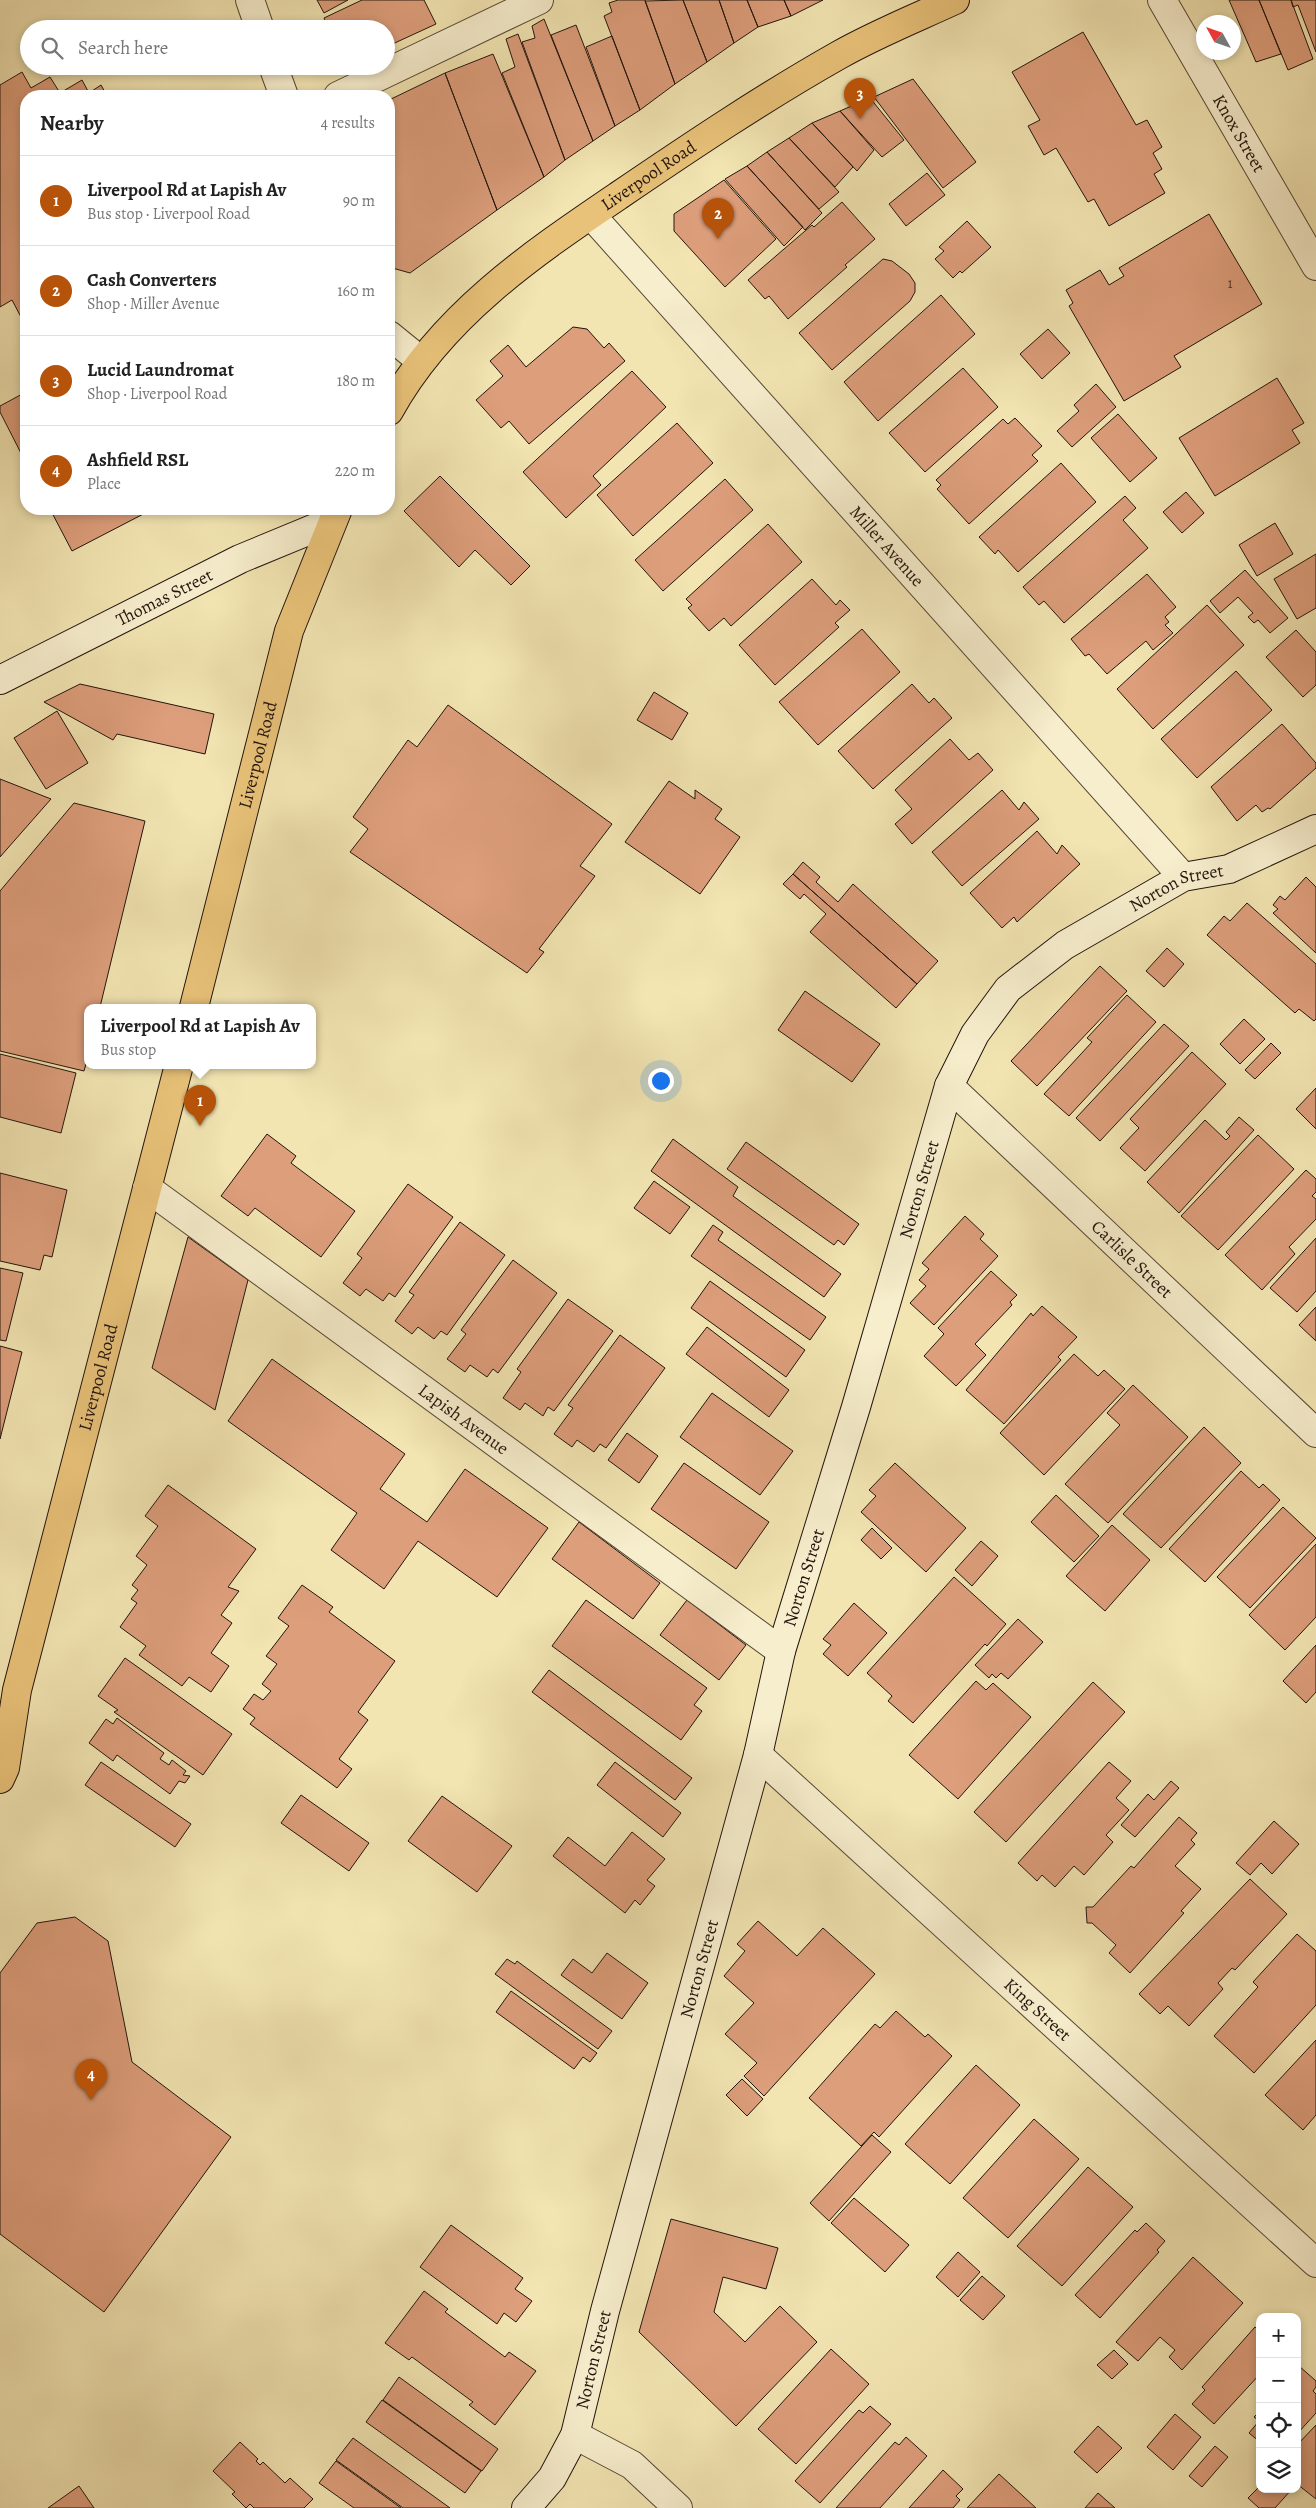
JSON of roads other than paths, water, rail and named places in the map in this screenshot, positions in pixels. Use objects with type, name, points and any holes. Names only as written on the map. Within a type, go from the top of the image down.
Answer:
[{"type":"highway","name":"Liverpool Road","points":[[395,402],[421,361],[460,318],[507,274],[591,214],[751,107],[832,59],[955,0]]},
{"type":"highway","name":"Liverpool Road","points":[[195,1004],[289,631],[335,515]]},
{"type":"highway","name":"Liverpool Road","points":[[0,1779],[5,1768],[17,1690],[178,1069]]},
{"type":"highway","name":"Liverpool Road","points":[[0,1724],[17,1690]]},
{"type":"street","points":[[250,0],[257,20]]},
{"type":"street","points":[[395,69],[539,0]]},
{"type":"street","name":"Knox Street","points":[[1162,0],[1316,266]]},
{"type":"street","points":[[276,75],[282,90]]},
{"type":"street","points":[[351,90],[382,75]]},
{"type":"street","name":"Miller Avenue","points":[[591,214],[1183,877]]},
{"type":"street","points":[[395,340],[421,361]]},
{"type":"street","name":"Thomas Street","points":[[0,680],[240,559],[335,515]]},
{"type":"street","name":"Norton Street","points":[[526,2508],[552,2478],[575,2435],[605,2311],[758,1755],[780,1651],[856,1407],[949,1086],[975,1034],[1008,989],[1065,945],[1183,877],[1229,868],[1316,829]]},
{"type":"street","name":"Carlisle Street","points":[[949,1086],[1316,1433]]},
{"type":"street","name":"Lapish Avenue","points":[[147,1188],[780,1651]]},
{"type":"street","name":"King Street","points":[[758,1755],[1316,2263]]},
{"type":"street","points":[[575,2435],[632,2464],[678,2508]]},
{"type":"place","name":"Lucid Laundromat","points":[[860,119]]},
{"type":"place","name":"Cash Converters","points":[[718,239]]},
{"type":"place","name":"Liverpool Rd at Lapish Av","points":[[200,1126]]},
{"type":"place","name":"Ashfield RSL","points":[[91,2100]]}]
